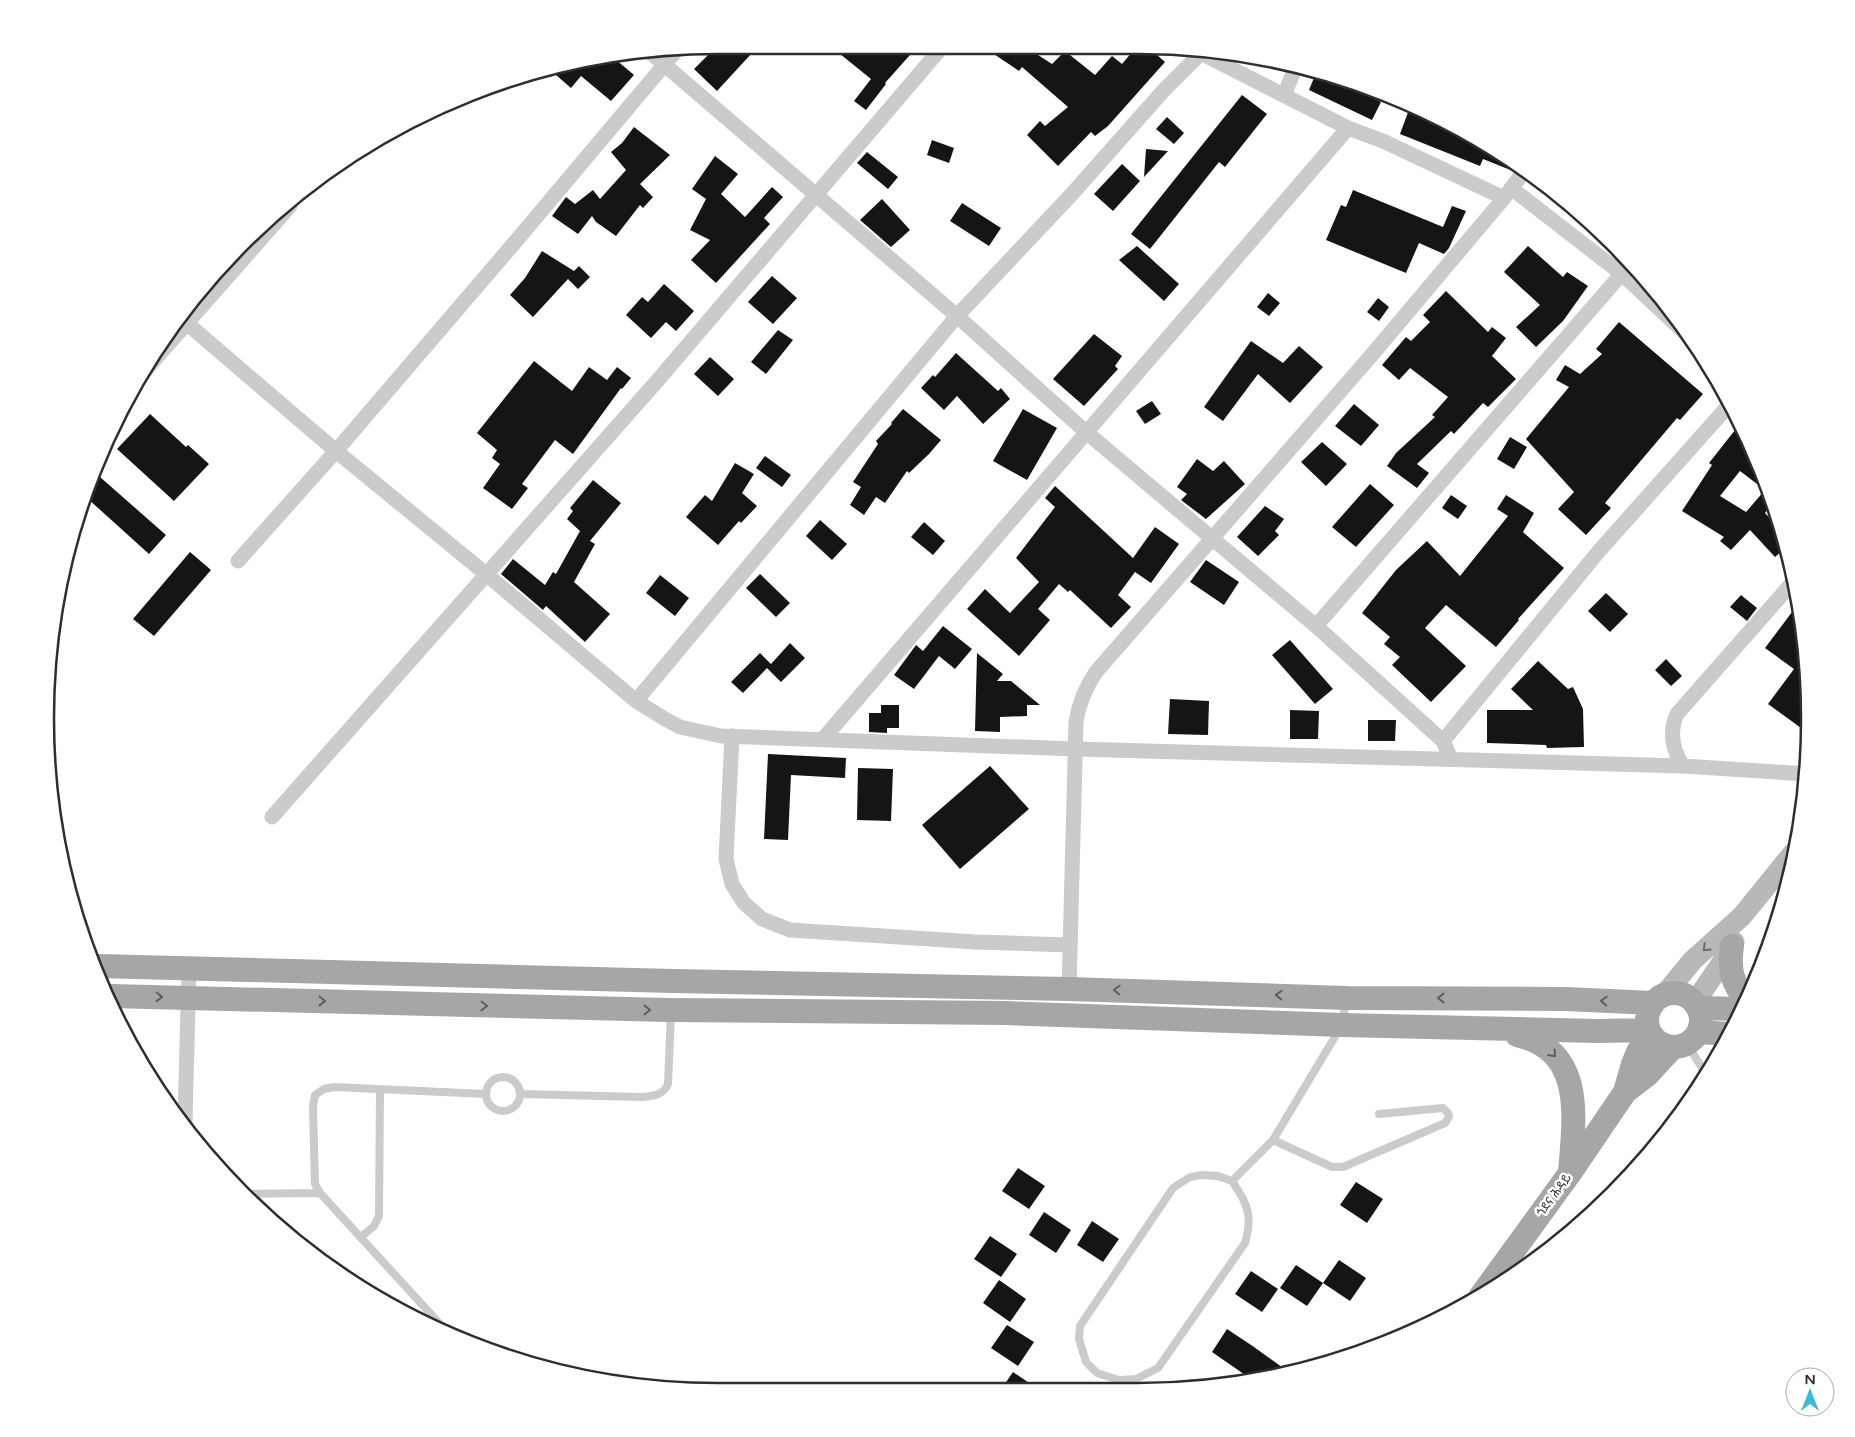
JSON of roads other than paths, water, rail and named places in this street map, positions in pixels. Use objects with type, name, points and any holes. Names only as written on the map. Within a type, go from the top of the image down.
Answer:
[{"type":"main road","points":[[1721,1035],[1664,1045],[1656,1040],[1650,1032],[1647,1016],[1659,999],[1693,960],[1742,916],[1785,863]]},
{"type":"main road","points":[[1742,916],[1732,946],[1730,963],[1732,979],[1742,994]]},
{"type":"main road","points":[[1697,1005],[1732,946]]},
{"type":"main road","points":[[101,966],[1069,989],[1346,998],[1659,999],[1676,993],[1686,995],[1697,1005],[1701,1024],[1692,1040],[1625,1092]]},
{"type":"main road","points":[[114,996],[671,1010],[1005,1013],[1342,1025],[1650,1032]]},
{"type":"main road","points":[[1697,1005],[1735,1008]]},
{"type":"main road","points":[[1493,1029],[1527,1037],[1545,1046],[1558,1059],[1570,1078],[1574,1117],[1570,1173]]},
{"type":"main road","points":[[1625,1092],[1638,1052],[1650,1032]]},
{"type":"main road","name":"ጎደና ሕዳይ","points":[[1493,1279],[1570,1173],[1625,1092]]},
{"type":"street","points":[[272,817],[658,380],[936,54]]},
{"type":"street","points":[[636,700],[957,316],[1071,195],[1193,56]]},
{"type":"street","points":[[1211,58],[1348,128],[1508,193],[1626,269],[1316,626]]},
{"type":"street","points":[[238,561],[336,451],[510,248],[658,59],[957,316],[1086,432],[1316,626],[1443,741],[1451,759]]},
{"type":"street","points":[[1284,95],[1293,73]]},
{"type":"street","points":[[823,740],[1348,128]]},
{"type":"street","points":[[1069,989],[1075,749],[1078,712],[1086,686],[1096,672],[1363,364],[1520,176]]},
{"type":"street","points":[[190,316],[269,229]]},
{"type":"street","points":[[186,322],[336,451],[636,700],[680,727],[707,734],[823,740],[1683,766],[1799,773]]},
{"type":"street","points":[[1443,741],[1599,551],[1725,410]]},
{"type":"street","points":[[1683,766],[1674,749],[1672,739],[1673,723],[1677,714],[1788,588]]},
{"type":"street","points":[[732,736],[726,859],[732,884],[744,903],[762,919],[790,930],[976,942],[1069,945]]},
{"type":"street","points":[[186,1116],[189,969]]},
{"type":"lane","points":[[1232,1181],[1273,1140],[1342,1025],[1346,998]]},
{"type":"lane","points":[[521,1094],[642,1097],[661,1093],[666,1090],[668,1084],[671,1010]]},
{"type":"lane","points":[[1692,1040],[1702,1066]]},
{"type":"lane","points":[[500,1077],[506,1077],[515,1081],[521,1094],[518,1103],[506,1111],[496,1110],[488,1104],[486,1094],[488,1085],[500,1077]]},
{"type":"lane","points":[[437,1321],[320,1193],[315,1184],[313,1106],[315,1095],[324,1089],[334,1087],[486,1094]]},
{"type":"lane","points":[[361,1237],[374,1226],[379,1216],[380,1089]]},
{"type":"lane","points":[[1273,1140],[1332,1168],[1344,1167],[1445,1123],[1450,1118],[1444,1108],[1379,1114]]},
{"type":"lane","points":[[1218,1176],[1232,1181],[1244,1198],[1249,1210],[1249,1230],[1245,1243],[1158,1368],[1136,1379],[1119,1380],[1097,1373],[1086,1362],[1079,1339],[1080,1326],[1173,1188],[1190,1177],[1218,1176]]},
{"type":"lane","points":[[253,1194],[320,1193]]}]
